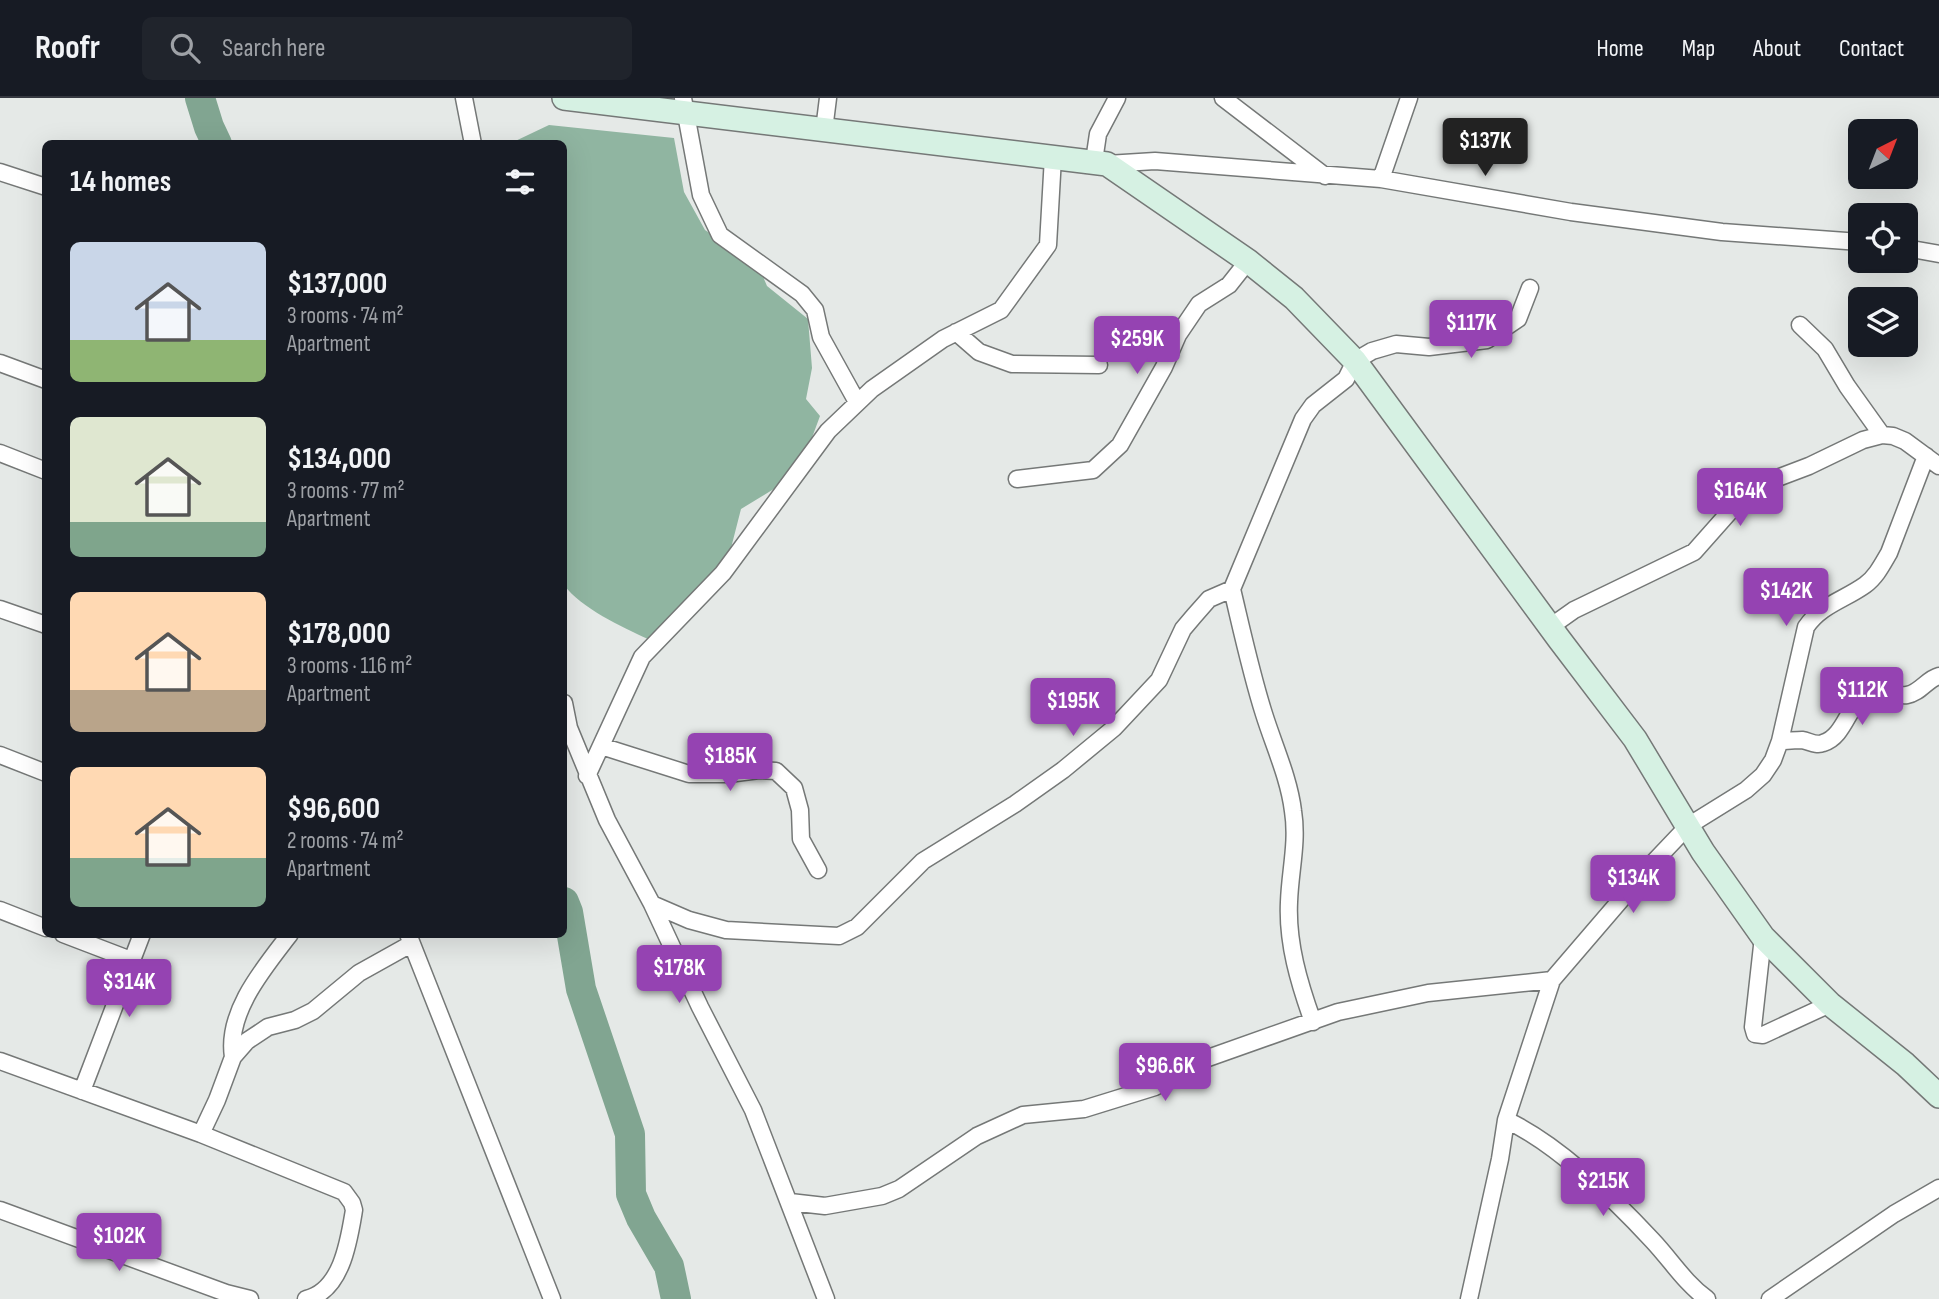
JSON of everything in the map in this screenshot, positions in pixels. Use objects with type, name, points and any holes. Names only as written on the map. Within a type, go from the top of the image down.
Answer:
[{"type":"street","points":[[464,98],[472,140]]},
{"type":"street","points":[[564,98],[684,105],[824,130],[1101,163],[1155,161],[1381,179],[1570,212],[1722,232],[1848,241]]},
{"type":"street","points":[[824,130],[828,98]]},
{"type":"street","points":[[1101,163],[1098,134],[1117,98]]},
{"type":"street","points":[[1223,98],[1325,176]]},
{"type":"street","points":[[1381,179],[1409,98]]},
{"type":"street","points":[[684,105],[701,195],[720,234],[802,294],[815,310],[821,337],[857,402]]},
{"type":"street","points":[[587,776],[642,657],[723,573],[828,431],[882,382],[957,332],[1001,310],[1048,245],[1053,157]]},
{"type":"street","points":[[1101,163],[1248,261],[1294,298],[1355,361],[1635,739],[1722,882],[1763,937],[1830,1004],[1905,1064],[1939,1096]]},
{"type":"street","points":[[0,172],[42,186]]},
{"type":"street","points":[[1918,250],[1939,254]]},
{"type":"street","points":[[1017,479],[1093,470],[1120,445],[1164,367],[1178,335],[1199,304],[1229,285],[1248,261]]},
{"type":"street","points":[[1313,1022],[1298,979],[1292,939],[1289,905],[1295,844],[1294,812],[1289,788],[1263,711],[1231,589],[1303,419],[1313,405],[1346,379],[1355,361],[1372,351],[1396,344],[1429,346],[1486,340],[1518,319],[1530,288]]},
{"type":"street","points":[[1800,325],[1825,349],[1847,386],[1882,435]]},
{"type":"street","points":[[957,332],[979,352],[1012,364],[1099,365]]},
{"type":"street","points":[[0,363],[42,379]]},
{"type":"street","points":[[1469,1299],[1500,1159],[1506,1119],[1552,980],[1688,826],[1746,790],[1763,775],[1773,760],[1780,741],[1806,627],[1825,607],[1865,585],[1874,576],[1889,553],[1932,461],[1905,441],[1882,435],[1863,440],[1809,466],[1759,485],[1733,508],[1694,552],[1574,610],[1550,627]]},
{"type":"street","points":[[0,453],[42,469]]},
{"type":"street","points":[[652,904],[689,920],[726,930],[839,936],[857,927],[923,861],[1015,804],[1063,770],[1114,728],[1159,680],[1183,629],[1209,599],[1231,589]]},
{"type":"street","points":[[0,609],[42,624]]},
{"type":"street","points":[[1780,741],[1824,743],[1835,734],[1865,694],[1876,690],[1895,696],[1911,695],[1931,678],[1939,676]]},
{"type":"street","points":[[567,718],[587,776],[607,820],[652,904],[753,1110],[826,1299]]},
{"type":"street","points":[[601,746],[689,774],[776,771],[794,788],[800,810],[801,839],[818,870]]},
{"type":"street","points":[[0,755],[42,771]]},
{"type":"street","points":[[0,910],[42,926]]},
{"type":"street","points":[[1763,937],[1753,1027],[1755,1034],[1763,1035],[1830,1004]]},
{"type":"street","points":[[73,938],[131,960]]},
{"type":"street","points":[[82,1091],[140,938]]},
{"type":"street","points":[[233,1057],[231,1042],[242,1006],[265,967],[287,938]]},
{"type":"street","points":[[201,1134],[233,1057],[247,1041],[268,1027],[295,1020],[313,1011],[359,972],[410,939],[552,1299]]},
{"type":"street","points":[[790,1202],[825,1206],[882,1196],[899,1189],[977,1136],[1023,1115],[1084,1109],[1155,1087],[1208,1058],[1338,1012],[1428,993],[1552,980]]},
{"type":"street","points":[[0,1061],[201,1134],[344,1192],[354,1210],[351,1229],[336,1275],[326,1289],[306,1299]]},
{"type":"street","points":[[1506,1119],[1542,1141],[1577,1169],[1646,1234],[1686,1281],[1707,1299]]},
{"type":"street","points":[[1770,1299],[1894,1214],[1939,1188]]},
{"type":"street","points":[[0,1210],[225,1296],[250,1299]]},
{"type":"green space","points":[[549,125],[674,138],[684,192],[705,230],[758,265],[767,286],[808,319],[812,368],[806,399],[820,416],[803,462],[782,484],[741,509],[730,552],[690,603],[648,639],[591,609],[567,588],[567,140],[517,140]]},
{"type":"waterway","points":[[200,98],[215,140]]},
{"type":"waterway","points":[[567,910],[581,989],[630,1134],[631,1194],[641,1218],[669,1266],[676,1299]]}]
